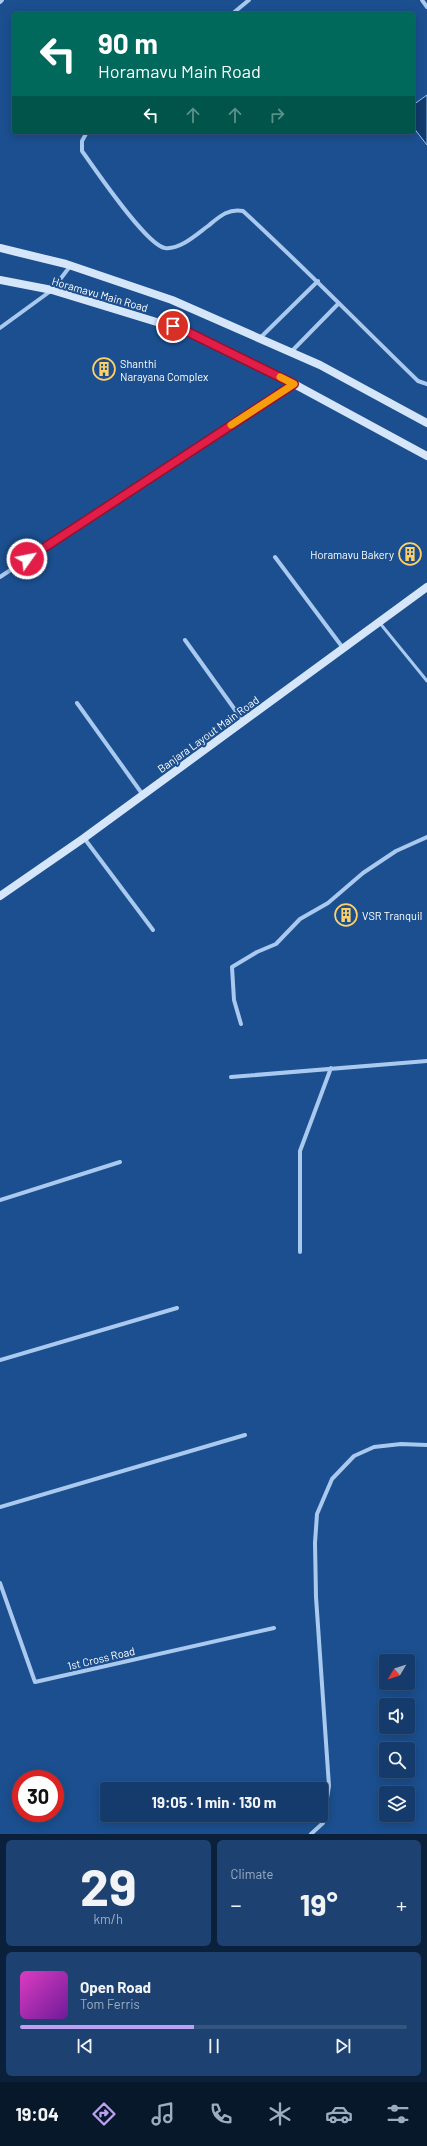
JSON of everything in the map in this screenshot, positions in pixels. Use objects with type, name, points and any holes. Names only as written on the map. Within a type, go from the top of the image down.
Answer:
[{"type":"main road","name":"Horamavu Main Road","points":[[0,248],[71,265],[172,300],[320,365],[427,423]]},
{"type":"main road","name":"Horamavu Main Road","points":[[0,280],[52,290],[186,331],[294,384],[427,456]]},
{"type":"main road","name":"Banjara Layout Main Road","points":[[0,896],[84,838],[427,587]]},
{"type":"street","points":[[234,12],[249,0]]},
{"type":"street","points":[[422,0],[427,7]]},
{"type":"street","points":[[86,134],[82,141],[82,151],[130,216],[154,243],[165,248],[174,247],[182,244],[226,213],[237,210],[243,211],[318,280],[338,304],[418,381],[427,384]]},
{"type":"street","points":[[0,328],[52,290],[71,265]]},
{"type":"street","points":[[259,338],[318,280]]},
{"type":"street","points":[[290,352],[338,304]]},
{"type":"street","points":[[0,576],[294,384]]},
{"type":"street","points":[[275,557],[343,649]]},
{"type":"street","points":[[185,640],[243,722]]},
{"type":"street","points":[[78,703],[143,795]]},
{"type":"street","points":[[241,1024],[234,1000],[232,967],[257,952],[276,944],[300,919],[328,903],[370,869],[396,851],[427,837]]},
{"type":"street","points":[[84,838],[153,930]]},
{"type":"street","points":[[231,1077],[427,1060]]},
{"type":"street","points":[[300,1252],[300,1151],[331,1068]]},
{"type":"street","points":[[0,1200],[120,1162]]},
{"type":"street","points":[[0,1360],[177,1308]]},
{"type":"street","points":[[0,1507],[245,1436]]},
{"type":"street","points":[[311,1834],[323,1823],[329,1786],[316,1596],[315,1543],[317,1514],[332,1479],[354,1456],[374,1447],[401,1444],[427,1446]]},
{"type":"street","name":"1st Cross Road","points":[[0,1583],[35,1682],[274,1628]]},
{"type":"lane","points":[[379,622],[427,680]]},
{"type":"water","points":[[427,95],[427,145],[415,130],[415,104]]},
{"type":"slow traffic","points":[[231,425],[294,384],[280,377]]},
{"type":"place","name":"Shanthi Narayana Complex","points":[[104,369]]},
{"type":"place","name":"Horamavu Bakery","points":[[410,554]]},
{"type":"place","name":"VSR Tranquil","points":[[346,915]]},
{"type":"route","points":[[27,559],[294,384],[173,326]]}]
